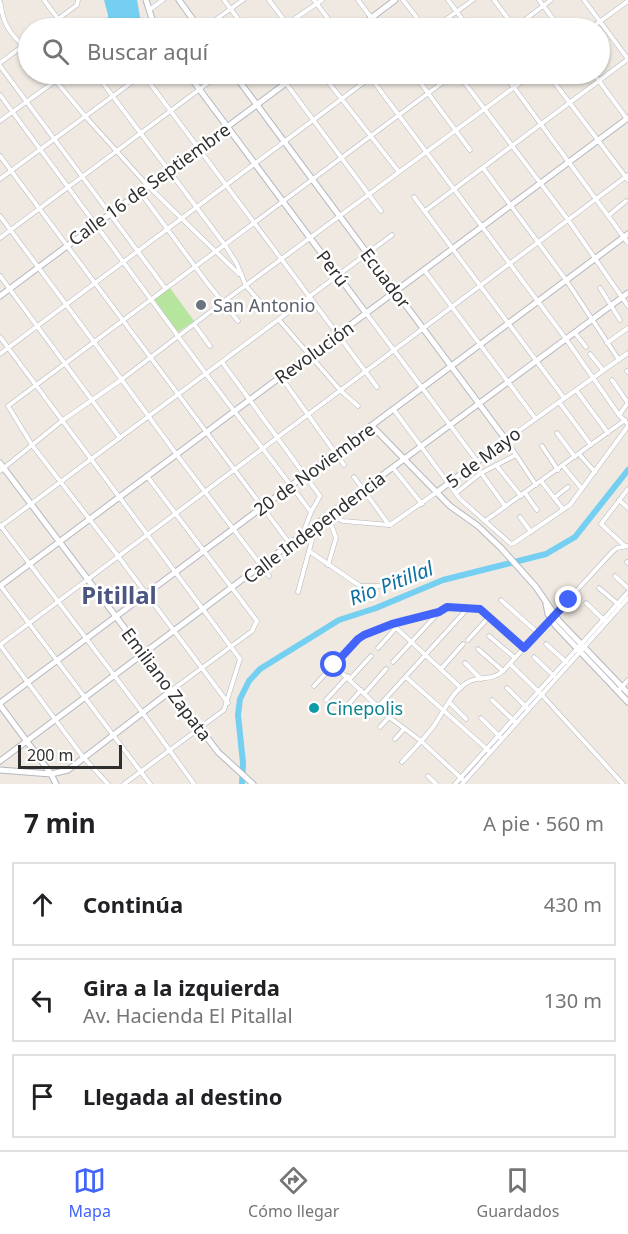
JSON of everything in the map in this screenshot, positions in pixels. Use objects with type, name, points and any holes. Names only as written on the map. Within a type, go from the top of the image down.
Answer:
[{"type":"street","points":[[8,0],[1,3],[3,19],[18,42]]},
{"type":"street","points":[[44,0],[59,18],[77,4],[78,0]]},
{"type":"street","points":[[146,0],[152,18]]},
{"type":"street","points":[[149,10],[163,0]]},
{"type":"street","points":[[179,0],[192,18]]},
{"type":"street","points":[[224,0],[238,18]]},
{"type":"street","points":[[218,18],[243,0]]},
{"type":"street","points":[[269,0],[282,18]]},
{"type":"street","points":[[297,18],[316,2],[322,0]]},
{"type":"street","points":[[358,0],[371,17],[395,0]]},
{"type":"street","points":[[403,0],[417,18]]},
{"type":"street","points":[[448,0],[462,18]]},
{"type":"street","points":[[448,18],[473,0]]},
{"type":"street","points":[[494,0],[508,18]]},
{"type":"street","points":[[538,0],[552,18]]},
{"type":"street","points":[[528,18],[551,0]]},
{"type":"street","points":[[584,0],[598,18]]},
{"type":"street","points":[[606,18],[628,1]]},
{"type":"street","points":[[316,2],[328,18]]},
{"type":"street","points":[[610,34],[628,59],[610,72]]},
{"type":"street","points":[[18,50],[0,64],[26,103],[165,288]]},
{"type":"street","points":[[0,121],[51,84]]},
{"type":"street","points":[[59,84],[116,152],[148,186],[240,274]]},
{"type":"street","points":[[104,84],[225,244],[246,286],[263,305]]},
{"type":"street","points":[[0,179],[129,84]]},
{"type":"street","points":[[151,84],[377,387]]},
{"type":"street","name":"Perú","points":[[197,84],[478,462]]},
{"type":"street","points":[[0,238],[206,84]]},
{"type":"street","name":"Ecuador","points":[[241,84],[506,440],[536,485]]},
{"type":"street","name":"Calle 16 de Septiembre","points":[[0,296],[285,84]]},
{"type":"street","points":[[287,84],[381,212]]},
{"type":"street","points":[[329,84],[399,172]]},
{"type":"street","points":[[0,354],[227,186],[359,84]]},
{"type":"street","points":[[376,84],[627,423]]},
{"type":"street","points":[[421,84],[470,150]]},
{"type":"street","points":[[228,703],[61,481],[32,446],[8,407],[10,403],[195,265],[441,84]]},
{"type":"street","points":[[465,84],[569,221],[628,306]]},
{"type":"street","points":[[512,84],[608,216],[626,235],[628,243]]},
{"type":"street","points":[[1,467],[518,84]]},
{"type":"street","points":[[108,784],[83,757],[0,645],[627,177],[556,84]]},
{"type":"street","points":[[426,211],[594,84]]},
{"type":"street","points":[[602,84],[628,119]]},
{"type":"street","points":[[0,94],[206,374],[236,410],[311,512]]},
{"type":"street","name":"Revolución","points":[[0,586],[628,119]]},
{"type":"street","points":[[0,156],[290,544]]},
{"type":"street","points":[[483,168],[566,280],[618,360]]},
{"type":"street","points":[[140,192],[238,321]]},
{"type":"street","points":[[414,197],[564,398]]},
{"type":"street","points":[[608,216],[626,201]]},
{"type":"street","points":[[0,216],[269,576]]},
{"type":"street","name":"20 de Noviembre","points":[[0,704],[626,235]]},
{"type":"street","points":[[194,784],[0,526],[32,505],[61,481],[392,236]]},
{"type":"street","points":[[425,271],[535,418]]},
{"type":"street","points":[[0,276],[120,438]]},
{"type":"street","points":[[600,288],[620,320]]},
{"type":"street","name":"Calle Independencia","points":[[0,761],[628,293]]},
{"type":"street","points":[[279,320],[341,391],[358,406]]},
{"type":"street","points":[[194,324],[210,346]]},
{"type":"street","points":[[607,343],[628,328]]},
{"type":"street","points":[[575,333],[586,347]]},
{"type":"street","points":[[0,337],[240,660],[230,687],[225,710],[124,784]]},
{"type":"street","name":"5 de Mayo","points":[[390,525],[628,353]]},
{"type":"street","points":[[590,354],[603,370]]},
{"type":"street","points":[[222,362],[320,496],[303,534]]},
{"type":"street","points":[[280,376],[344,465]]},
{"type":"street","points":[[612,380],[628,403],[619,415]]},
{"type":"street","points":[[576,390],[608,433]]},
{"type":"street","points":[[559,402],[591,445]]},
{"type":"street","points":[[394,410],[456,493],[510,544],[570,505],[627,423]]},
{"type":"street","points":[[485,521],[608,433],[627,423]]},
{"type":"street","points":[[372,426],[450,506],[478,526],[501,548],[541,593],[553,618],[620,689],[628,702]]},
{"type":"street","points":[[557,433],[595,472]]},
{"type":"street","points":[[542,446],[558,470]]},
{"type":"street","points":[[456,493],[481,473],[516,455]]},
{"type":"street","points":[[496,465],[537,510]]},
{"type":"street","points":[[563,466],[582,489]]},
{"type":"street","name":"Emiliano Zapata","points":[[1,467],[218,752],[253,784]]},
{"type":"street","points":[[393,468],[422,504]]},
{"type":"street","points":[[481,473],[505,507]]},
{"type":"street","points":[[0,770],[51,774],[68,770],[112,734],[252,631],[257,621],[147,476]]},
{"type":"street","points":[[354,477],[390,525]]},
{"type":"street","points":[[542,481],[563,509]]},
{"type":"street","points":[[554,498],[568,487]]},
{"type":"street","points":[[627,547],[601,524],[628,489]]},
{"type":"street","points":[[619,500],[628,508]]},
{"type":"street","points":[[328,515],[344,521],[390,525]]},
{"type":"street","points":[[328,515],[336,538],[328,565]]},
{"type":"street","points":[[520,517],[531,532]]},
{"type":"street","points":[[298,592],[317,524]]},
{"type":"street","points":[[402,762],[435,725],[460,688],[472,680],[496,677],[612,552],[617,548],[627,547]]},
{"type":"street","points":[[309,551],[360,586],[380,586]]},
{"type":"street","points":[[615,576],[628,590],[619,606]]},
{"type":"street","points":[[0,586],[150,784]]},
{"type":"street","points":[[598,588],[619,606]]},
{"type":"street","points":[[455,784],[462,781],[628,598]]},
{"type":"street","points":[[501,600],[538,633]]},
{"type":"street","points":[[586,603],[605,621]]},
{"type":"street","points":[[393,662],[410,641],[447,607],[480,609],[524,648]]},
{"type":"street","points":[[365,714],[406,678],[468,608]]},
{"type":"street","points":[[314,686],[358,639],[392,624],[439,612]]},
{"type":"street","points":[[468,640],[489,617]]},
{"type":"street","points":[[392,624],[460,688]]},
{"type":"street","points":[[378,648],[395,629]]},
{"type":"street","points":[[489,636],[515,658]]},
{"type":"street","points":[[546,644],[566,662]]},
{"type":"street","points":[[441,669],[463,645]]},
{"type":"street","points":[[478,649],[503,671]]},
{"type":"street","points":[[555,678],[566,662],[581,649]]},
{"type":"street","points":[[326,700],[371,656]]},
{"type":"street","points":[[534,657],[555,678]]},
{"type":"street","points":[[328,660],[389,717],[421,741],[462,781]]},
{"type":"street","points":[[465,663],[481,679]]},
{"type":"street","points":[[510,664],[541,694],[623,784]]},
{"type":"street","points":[[342,711],[386,669]]},
{"type":"street","points":[[406,678],[489,751]]},
{"type":"street","points":[[620,689],[628,680]]},
{"type":"street","points":[[507,688],[528,708]]},
{"type":"street","points":[[620,689],[628,693]]},
{"type":"street","points":[[492,700],[515,722]]},
{"type":"street","points":[[449,702],[466,719]]},
{"type":"street","points":[[0,704],[56,784]]},
{"type":"street","points":[[380,727],[389,717]]},
{"type":"street","points":[[481,718],[501,738]]},
{"type":"street","points":[[395,740],[404,729]]},
{"type":"street","points":[[428,776],[436,784]]},
{"type":"green space","points":[[170,288],[194,321],[178,332],[154,299]]},
{"type":"water","points":[[104,0],[137,0],[140,18],[108,18]]},
{"type":"waterway","name":"Rio Pitillal","points":[[242,784],[243,763],[238,715],[240,699],[249,681],[260,669],[339,620],[376,608],[443,580],[546,554],[575,537],[628,470]]},
{"type":"place","name":"San Antonio","points":[[201,305]]},
{"type":"place","name":"Cinepolis","points":[[314,708]]},
{"type":"district","name":"Pitillal","points":[[119,594]]},
{"type":"route","points":[[334,665],[364,635],[392,624],[439,612],[447,607],[480,609],[524,648],[569,600]]}]
